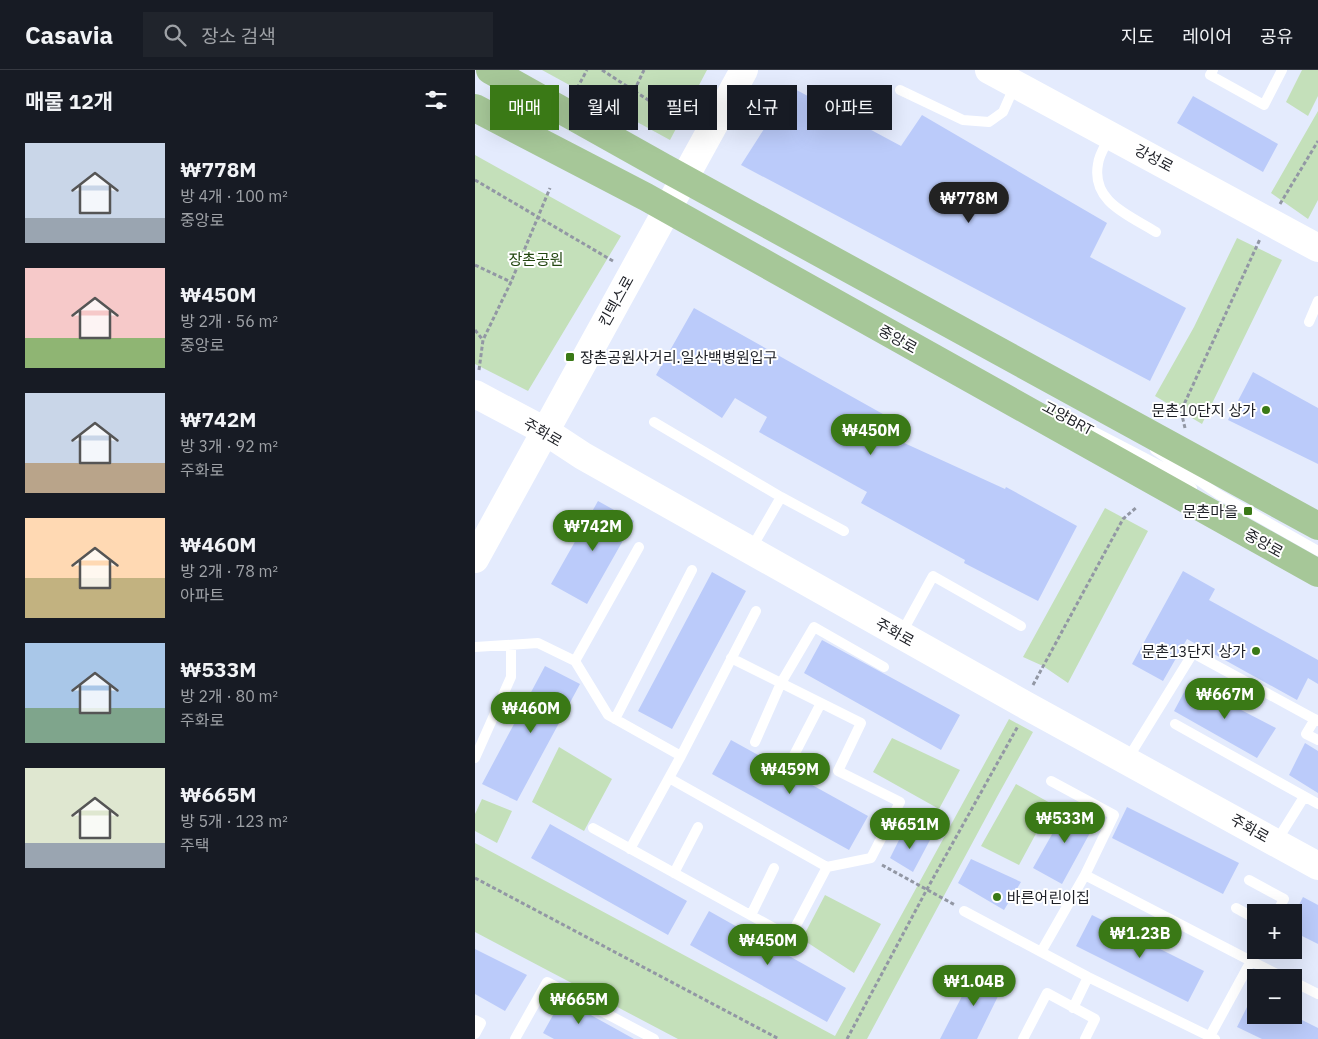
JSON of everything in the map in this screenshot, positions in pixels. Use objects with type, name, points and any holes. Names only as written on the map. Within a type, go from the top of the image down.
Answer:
[{"type":"main road","points":[[490,70],[517,85]]},
{"type":"main road","name":"중앙로","points":[[475,108],[646,198],[1318,574]]},
{"type":"main road","points":[[559,109],[684,178],[1079,410],[1318,526]]},
{"type":"street","name":"킨텍스로","points":[[475,558],[743,70]]},
{"type":"street","name":"강성로","points":[[989,70],[1318,248]]},
{"type":"street","name":"주화로","points":[[477,382],[583,456],[1318,866]]},
{"type":"lane","points":[[481,70],[515,85]]},
{"type":"lane","points":[[1213,70],[1210,75],[1264,105],[1282,70]]},
{"type":"lane","points":[[900,90],[963,120],[989,122],[1003,112],[1016,84]]},
{"type":"lane","points":[[1111,135],[1098,163],[1096,181],[1107,202],[1156,232]]},
{"type":"lane","points":[[1309,322],[1318,301]]},
{"type":"lane","points":[[833,303],[957,360]]},
{"type":"lane","name":"고양BRT","points":[[1079,410],[1110,414],[1168,460],[1218,494],[1318,551]]},
{"type":"lane","name":"고양BRT","points":[[1079,410],[1289,557]]},
{"type":"lane","points":[[655,422],[781,497],[844,531]]},
{"type":"lane","points":[[751,550],[781,497]]},
{"type":"lane","points":[[575,661],[639,547]]},
{"type":"lane","points":[[615,719],[693,570]]},
{"type":"lane","points":[[900,634],[933,576],[1021,626]]},
{"type":"lane","points":[[631,849],[756,611]]},
{"type":"lane","points":[[755,742],[781,683],[814,627],[885,667]]},
{"type":"lane","points":[[475,647],[538,643],[575,661],[608,715],[681,756]]},
{"type":"lane","points":[[475,758],[511,677],[511,646]]},
{"type":"lane","points":[[1127,761],[1193,653],[1316,720],[1307,734],[1318,740]]},
{"type":"lane","points":[[669,778],[827,867],[871,858],[900,802],[838,771],[861,723],[731,658]]},
{"type":"lane","points":[[792,759],[821,703]]},
{"type":"lane","points":[[1175,724],[1318,804]]},
{"type":"lane","points":[[1041,952],[1085,875],[1115,815],[1051,781]]},
{"type":"lane","points":[[1276,843],[1304,797]]},
{"type":"lane","points":[[674,873],[698,827]]},
{"type":"lane","points":[[593,828],[790,937],[827,867]]},
{"type":"lane","points":[[751,915],[775,868]]},
{"type":"lane","points":[[1085,875],[1267,969]]},
{"type":"lane","points":[[1249,880],[1284,898],[1281,904]]},
{"type":"lane","points":[[1236,908],[1247,914]]},
{"type":"lane","points":[[964,911],[1089,977],[1213,1038],[1251,961]]},
{"type":"lane","points":[[1073,1008],[1089,977]]},
{"type":"lane","points":[[515,1039],[547,982],[654,1039]]},
{"type":"lane","points":[[1302,986],[1318,994]]},
{"type":"lane","points":[[1023,1039],[1047,993],[1095,1019],[1085,1039]]},
{"type":"lane","points":[[475,1020],[481,1023],[475,1034]]},
{"type":"path","points":[[579,85],[587,70]]},
{"type":"path","points":[[601,70],[624,85]]},
{"type":"path","points":[[636,85],[644,70]]},
{"type":"path","points":[[1278,207],[1318,141]]},
{"type":"path","points":[[475,180],[613,261]]},
{"type":"path","points":[[477,382],[483,340],[511,282],[550,188]]},
{"type":"path","points":[[1185,428],[1181,411],[1261,238]]},
{"type":"path","points":[[475,265],[511,282]]},
{"type":"path","points":[[475,330],[483,340]]},
{"type":"path","points":[[1031,688],[1123,519],[1137,507]]},
{"type":"path","points":[[847,1039],[926,891],[1021,720]]},
{"type":"path","points":[[871,858],[964,911]]},
{"type":"path","points":[[475,878],[779,1039]]},
{"type":"green space","points":[[542,70],[707,70],[699,85],[648,85],[648,128],[638,122],[638,85],[569,85]]},
{"type":"green space","points":[[1302,70],[1318,70],[1318,96],[1308,116],[1286,102]]},
{"type":"green space","points":[[1318,111],[1318,200],[1308,219],[1271,193]]},
{"type":"green space","points":[[652,130],[675,130],[670,140]]},
{"type":"green space","name":"장촌공원","points":[[475,155],[621,236],[528,391],[475,364]]},
{"type":"green space","points":[[1237,238],[1282,260],[1202,424],[1155,396],[1194,327]]},
{"type":"green space","points":[[1105,508],[1148,531],[1068,683],[1043,666],[1023,657]]},
{"type":"green space","points":[[1009,719],[1033,732],[867,1039],[678,1039],[475,932],[475,843],[835,1036]]},
{"type":"green space","points":[[892,738],[960,770],[939,809],[873,772]]},
{"type":"green space","points":[[559,747],[612,779],[584,831],[532,802]]},
{"type":"green space","points":[[1016,784],[1052,804],[1019,865],[981,846]]},
{"type":"green space","points":[[482,799],[512,811],[497,843],[475,831],[475,814]]},
{"type":"green space","points":[[825,895],[881,924],[854,973],[802,939]]},
{"type":"building","points":[[797,90],[807,96],[807,130],[871,130],[901,146],[922,115],[1107,223],[1090,257],[1186,308],[1150,381],[741,165],[763,130],[797,130]]},
{"type":"building","points":[[1193,96],[1278,144],[1263,172],[1177,123]]},
{"type":"building","points":[[694,308],[890,418],[902,442],[1005,489],[1006,487],[1077,526],[1038,601],[964,563],[965,560],[861,503],[867,492],[759,432],[767,417],[735,398],[722,418],[656,375]]},
{"type":"building","name":"문촌10단지 상가","points":[[1253,372],[1318,408],[1318,464],[1228,420]]},
{"type":"building","points":[[598,501],[634,521],[587,604],[551,584]]},
{"type":"building","points":[[1183,571],[1215,589],[1209,600],[1318,660],[1318,684],[1308,678],[1297,700],[1187,639],[1163,681],[1132,664]]},
{"type":"building","points":[[712,572],[746,591],[672,729],[638,711]]},
{"type":"building","points":[[822,640],[960,715],[941,750],[804,673]]},
{"type":"building","points":[[545,666],[580,684],[517,801],[482,784]]},
{"type":"building","points":[[1189,683],[1276,728],[1257,758],[1174,711]]},
{"type":"building","points":[[731,740],[868,816],[849,850],[712,774]]},
{"type":"building","points":[[1305,743],[1318,751],[1318,793],[1289,775]]},
{"type":"building","points":[[1069,804],[1097,820],[1062,884],[1033,868]]},
{"type":"building","points":[[1127,807],[1239,863],[1223,894],[1112,838]]},
{"type":"building","points":[[550,824],[687,901],[668,935],[531,858]]},
{"type":"building","points":[[905,828],[930,840],[913,872],[890,858]]},
{"type":"building","name":"바른어린이집","points":[[971,859],[1021,882],[1004,910],[958,883]]},
{"type":"building","points":[[1303,897],[1318,905],[1318,944],[1302,936],[1302,904],[1300,904]]},
{"type":"building","points":[[709,911],[846,988],[827,1022],[690,945]]},
{"type":"building","points":[[1092,915],[1204,971],[1188,1002],[1076,946]]},
{"type":"building","points":[[475,949],[527,975],[505,1011],[475,994]]},
{"type":"building","points":[[977,967],[1005,982],[977,1039],[940,1039]]},
{"type":"building","points":[[562,999],[634,1039],[554,1039],[543,1033]]},
{"type":"building","points":[[1247,1007],[1247,1024],[1302,1024],[1302,1020],[1318,1028],[1318,1039],[1262,1039],[1237,1027]]},
{"type":"place","name":"장촌공원사거리.일산백병원입구","points":[[570,357]]},
{"type":"place","name":"문촌10단지 상가","points":[[1266,410]]},
{"type":"place","name":"문촌마을","points":[[1248,511]]},
{"type":"place","name":"문촌13단지 상가","points":[[1256,651]]},
{"type":"place","name":"바른어린이집","points":[[997,897]]}]
